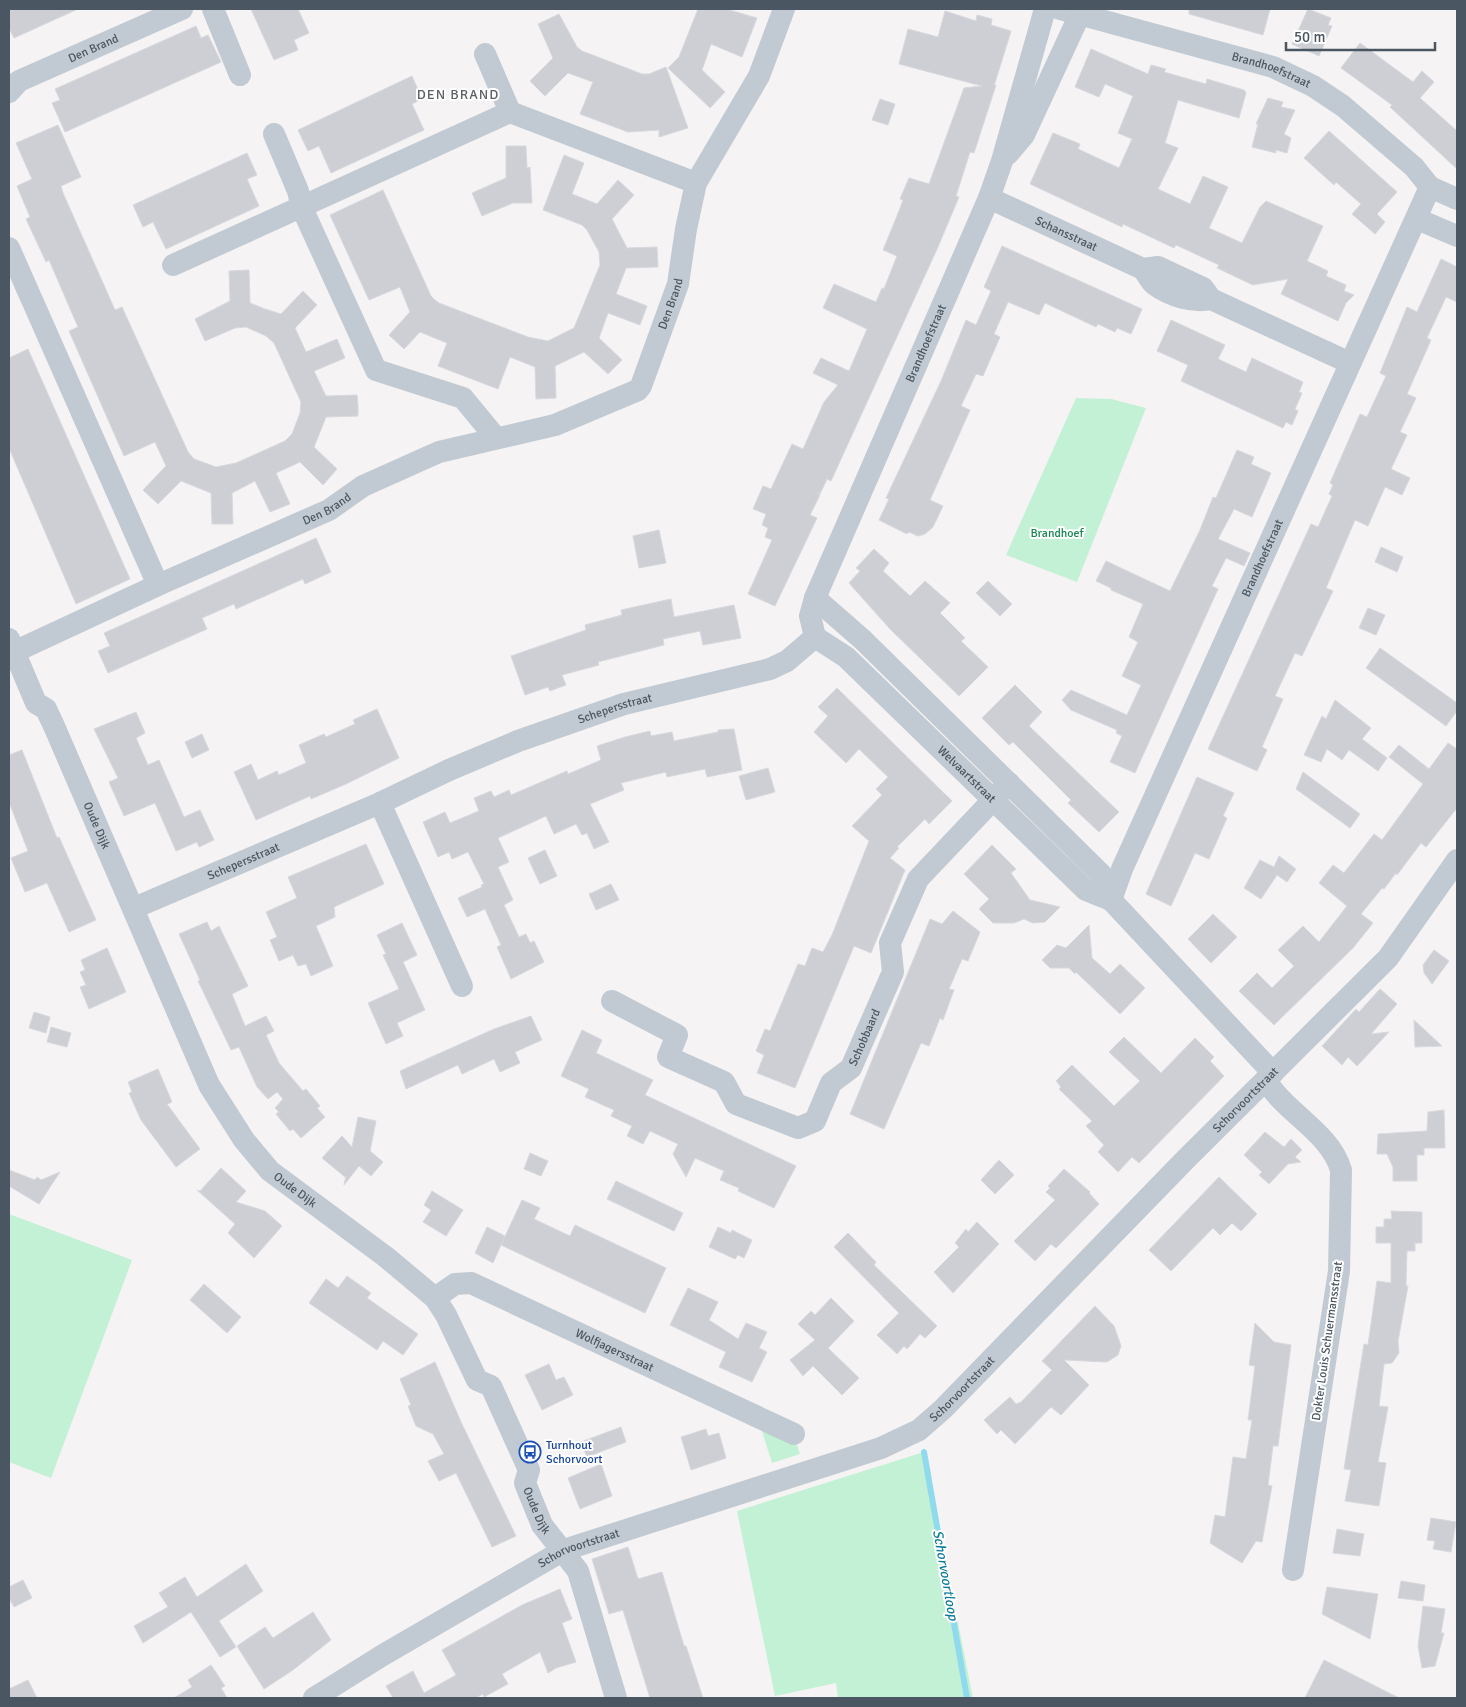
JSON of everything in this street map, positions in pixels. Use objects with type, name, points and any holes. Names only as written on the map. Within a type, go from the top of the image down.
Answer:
[{"type":"street","name":"Den Brand","points":[[9,92],[19,82],[182,9]]},
{"type":"street","points":[[213,9],[240,75]]},
{"type":"street","name":"Den Brand","points":[[12,645],[158,585],[329,510],[363,486],[439,452],[555,424],[630,394],[641,386],[678,284],[686,229],[696,183],[759,76],[784,9]]},
{"type":"street","name":"Brandhoefstraat","points":[[816,637],[810,616],[815,598],[989,198],[1002,160],[1045,9]]},
{"type":"street","name":"Brandhoefstraat","points":[[1002,160],[1024,135],[1070,11],[1273,67],[1313,86],[1350,112],[1414,167],[1430,187],[1457,199]]},
{"type":"street","points":[[485,54],[510,112]]},
{"type":"street","points":[[173,266],[510,112],[696,183]]},
{"type":"street","points":[[274,134],[298,192],[302,208],[376,370],[463,398],[496,438]]},
{"type":"street","name":"Brandhoefstraat","points":[[1111,900],[1122,870],[1430,187]]},
{"type":"street","name":"Schansstraat","points":[[989,198],[1143,269],[1153,284],[1167,292],[1197,302],[1211,299],[1350,363]]},
{"type":"street","points":[[1417,219],[1457,236]]},
{"type":"street","points":[[9,248],[158,585]]},
{"type":"street","name":"Welvaartstraat","points":[[815,598],[863,640],[1101,874],[1111,900],[1269,1076]]},
{"type":"street","points":[[816,637],[846,657],[863,640]]},
{"type":"street","name":"Schepersstraat","points":[[134,908],[380,803],[448,770],[572,721],[624,704],[770,669],[787,661],[816,637]]},
{"type":"street","name":"Oude Dijk","points":[[12,645],[36,703],[46,709],[54,726],[209,1085],[244,1140],[270,1171],[386,1257],[435,1298],[446,1314],[477,1380],[491,1386],[529,1470],[525,1483],[542,1525],[564,1550],[578,1571],[616,1698]]},
{"type":"street","name":"Welvaartstraat","points":[[846,657],[1086,890],[1111,900]]},
{"type":"street","points":[[993,800],[1009,783]]},
{"type":"street","name":"Schobbaard","points":[[612,1001],[677,1035],[668,1057],[724,1082],[736,1104],[798,1128],[809,1125],[815,1121],[831,1083],[851,1068],[855,1059],[893,972],[890,943],[918,879],[993,800]]},
{"type":"street","points":[[380,803],[462,986]]},
{"type":"street","name":"Schorvoortstraat","points":[[314,1698],[383,1655],[564,1550],[881,1448],[919,1430],[943,1409],[1269,1076],[1388,958],[1457,860]]},
{"type":"street","name":"Dokter Louis Schuermansstraat","points":[[1269,1076],[1272,1092],[1330,1148],[1338,1159],[1341,1170],[1339,1271],[1293,1570]]},
{"type":"street","name":"Wolfjagersstraat","points":[[435,1298],[455,1284],[470,1283],[794,1434]]},
{"type":"green space","name":"Brandhoef","points":[[1076,398],[1111,399],[1146,408],[1077,582],[1006,555]]},
{"type":"green space","points":[[9,1214],[132,1260],[51,1478],[9,1462]]},
{"type":"green space","points":[[762,1431],[797,1445],[800,1454],[772,1463]]},
{"type":"green space","points":[[924,1452],[973,1698],[838,1698],[836,1683],[775,1696],[737,1511]]},
{"type":"building","points":[[9,9],[78,9],[14,38],[9,28]]},
{"type":"building","points":[[251,9],[298,9],[309,33],[294,40],[298,50],[274,60]]},
{"type":"building","points":[[698,9],[726,9],[757,18],[742,57],[711,44],[702,70],[725,92],[710,108],[668,68],[679,57]]},
{"type":"building","points":[[1189,9],[1270,9],[1263,35],[1189,14]]},
{"type":"building","points":[[1308,9],[1331,18],[1328,25],[1332,26],[1319,56],[1292,44]]},
{"type":"building","points":[[945,11],[976,21],[977,15],[992,19],[991,25],[1011,31],[994,86],[996,85],[974,153],[970,152],[956,196],[959,197],[938,247],[831,481],[827,479],[820,494],[817,492],[820,495],[810,515],[817,518],[775,606],[748,594],[772,540],[765,537],[768,528],[762,525],[766,514],[753,509],[763,486],[771,489],[792,444],[803,449],[824,402],[838,385],[813,373],[821,358],[849,371],[867,329],[823,308],[834,284],[876,302],[882,288],[884,289],[897,256],[883,250],[903,200],[900,199],[909,178],[929,184],[964,88],[982,86],[899,64],[908,29],[938,37]]},
{"type":"building","points":[[559,14],[577,47],[582,51],[642,74],[649,74],[666,67],[688,128],[659,137],[659,130],[628,132],[580,114],[593,82],[568,73],[545,96],[530,81],[553,58],[538,24]]},
{"type":"building","points":[[196,26],[201,38],[208,35],[221,62],[65,132],[52,103],[60,100],[55,89]]},
{"type":"building","points":[[1360,43],[1413,82],[1422,71],[1434,82],[1420,98],[1457,131],[1457,169],[1390,107],[1392,105],[1341,68]]},
{"type":"building","points":[[1091,49],[1148,74],[1151,65],[1166,69],[1164,72],[1206,84],[1207,79],[1244,90],[1246,93],[1239,118],[1178,100],[1165,143],[1178,148],[1158,189],[1190,204],[1203,176],[1228,187],[1209,228],[1242,243],[1260,207],[1266,201],[1323,226],[1307,261],[1328,271],[1326,276],[1346,285],[1344,291],[1354,295],[1346,303],[1338,321],[1281,294],[1288,279],[1253,285],[1217,268],[1219,265],[1176,245],[1174,248],[1123,224],[1122,227],[1030,184],[1053,133],[1080,144],[1078,149],[1119,168],[1132,139],[1118,133],[1133,96],[1105,84],[1099,97],[1075,87]]},
{"type":"building","points":[[412,76],[422,99],[412,104],[424,130],[331,173],[319,146],[308,151],[298,130]]},
{"type":"building","points":[[1268,98],[1283,102],[1281,107],[1295,110],[1284,134],[1291,138],[1287,153],[1276,150],[1276,153],[1252,147],[1258,124],[1256,124]]},
{"type":"building","points":[[880,99],[895,104],[888,125],[872,120]]},
{"type":"building","points":[[58,125],[81,177],[61,186],[63,193],[115,310],[122,307],[188,452],[194,459],[216,467],[236,463],[285,441],[292,434],[300,413],[301,402],[274,343],[266,336],[246,327],[235,328],[205,341],[195,319],[230,301],[229,271],[249,270],[250,303],[265,309],[281,314],[303,291],[317,305],[295,328],[306,352],[337,339],[345,358],[314,371],[326,396],[357,395],[358,406],[358,416],[326,417],[314,447],[337,469],[323,485],[300,462],[276,473],[290,504],[270,512],[255,481],[232,493],[233,524],[212,524],[211,493],[181,481],[158,504],[143,490],[166,466],[155,442],[124,456],[69,331],[78,327],[49,260],[46,262],[26,219],[30,217],[17,186],[32,179],[16,143]]},
{"type":"building","points":[[1329,131],[1397,192],[1377,214],[1385,222],[1375,234],[1352,214],[1361,204],[1336,182],[1334,185],[1304,158]]},
{"type":"building","points":[[506,146],[526,146],[527,168],[530,167],[532,203],[513,203],[482,216],[472,193],[506,178]]},
{"type":"building","points":[[247,153],[257,175],[247,179],[259,206],[166,249],[153,222],[143,227],[133,205]]},
{"type":"building","points":[[564,155],[584,163],[572,194],[597,204],[618,180],[634,195],[612,219],[627,248],[657,247],[658,267],[626,268],[616,294],[647,306],[640,325],[608,313],[599,338],[622,360],[608,374],[584,352],[555,366],[556,398],[536,399],[535,367],[510,357],[498,389],[438,366],[447,343],[420,332],[404,349],[389,335],[410,312],[400,287],[369,300],[330,215],[383,190],[431,296],[435,300],[528,337],[548,341],[574,328],[600,265],[599,252],[587,230],[582,225],[543,210]]},
{"type":"building","points":[[1002,246],[1142,309],[1131,334],[1117,328],[1115,332],[1098,324],[1096,327],[1045,303],[1039,315],[1008,302],[994,334],[1000,337],[983,376],[976,374],[961,406],[970,410],[930,500],[943,506],[933,527],[925,534],[918,536],[909,532],[907,534],[879,520],[889,499],[886,498],[941,381],[966,320],[976,325],[991,291],[984,287]]},
{"type":"building","points":[[1441,259],[1457,267],[1457,302],[1446,297],[1427,338],[1431,340],[1407,394],[1416,398],[1400,432],[1407,435],[1391,469],[1410,478],[1402,495],[1385,487],[1368,526],[1355,520],[1326,588],[1333,591],[1302,656],[1295,653],[1275,696],[1283,699],[1262,747],[1267,750],[1257,771],[1208,749],[1311,524],[1318,527],[1332,496],[1329,494],[1333,485],[1330,483],[1360,414],[1367,417],[1386,376],[1380,373],[1407,307],[1417,312]]},
{"type":"building","points":[[1171,320],[1225,345],[1218,359],[1246,372],[1252,358],[1303,382],[1299,392],[1302,393],[1295,409],[1298,411],[1292,425],[1286,422],[1283,428],[1181,381],[1188,365],[1157,351]]},
{"type":"building","points":[[28,349],[130,579],[76,604],[9,448],[9,358]]},
{"type":"building","points":[[1237,450],[1254,457],[1251,464],[1271,473],[1252,517],[1234,509],[1218,539],[1250,553],[1244,566],[1226,558],[1212,586],[1218,589],[1135,773],[1110,762],[1122,736],[1116,733],[1117,730],[1071,710],[1062,700],[1071,690],[1127,715],[1141,685],[1122,676],[1138,642],[1129,637],[1143,604],[1096,581],[1106,561],[1170,591],[1200,530],[1213,497],[1216,498]]},
{"type":"building","points":[[659,530],[666,563],[639,568],[633,536]]},
{"type":"building","points":[[316,538],[331,572],[305,584],[303,579],[236,609],[234,604],[202,618],[207,629],[108,673],[98,651],[110,646],[104,633]]},
{"type":"building","points":[[1381,547],[1403,557],[1397,572],[1375,562]]},
{"type":"building","points":[[874,549],[889,563],[883,571],[910,596],[925,581],[950,603],[940,613],[965,638],[961,641],[988,667],[959,696],[890,629],[849,583],[860,571],[856,568]]},
{"type":"building","points":[[988,581],[1012,604],[1000,616],[976,593]]},
{"type":"building","points":[[671,599],[674,617],[734,605],[741,638],[703,645],[700,631],[663,639],[664,645],[598,662],[599,665],[562,675],[566,685],[550,691],[548,687],[525,695],[511,656],[586,630],[585,625],[622,615],[621,610]]},
{"type":"building","points":[[1368,608],[1385,615],[1376,635],[1359,628]]},
{"type":"building","points":[[1380,648],[1457,703],[1457,711],[1446,726],[1366,668]]},
{"type":"building","points":[[1015,685],[1042,712],[1029,726],[1119,812],[1099,832],[1068,803],[1071,800],[1013,742],[1009,745],[982,718]]},
{"type":"building","points":[[837,688],[952,801],[929,824],[925,819],[897,847],[899,848],[890,858],[905,870],[871,953],[854,946],[795,1088],[757,1073],[764,1055],[756,1051],[765,1029],[770,1031],[798,964],[805,966],[812,948],[823,952],[832,935],[869,841],[852,826],[882,795],[876,789],[888,777],[859,749],[846,763],[814,732],[828,716],[818,707]]},
{"type":"building","points":[[1335,700],[1371,728],[1362,739],[1387,758],[1378,771],[1349,750],[1342,760],[1327,749],[1321,762],[1304,755],[1322,716],[1326,719]]},
{"type":"building","points":[[377,709],[399,758],[346,784],[311,799],[310,796],[256,820],[234,772],[251,764],[258,780],[277,771],[279,775],[306,763],[299,745],[324,734],[326,737],[355,724],[353,720]]},
{"type":"building","points":[[136,712],[145,733],[136,738],[148,765],[159,760],[184,817],[200,810],[214,840],[199,847],[197,842],[176,851],[155,803],[124,816],[109,782],[118,778],[94,729]]},
{"type":"building","points":[[734,729],[742,770],[707,777],[705,769],[667,777],[666,772],[621,783],[624,790],[590,804],[609,842],[594,849],[587,833],[582,835],[576,824],[554,834],[546,816],[498,838],[509,862],[498,867],[513,900],[504,905],[519,937],[526,934],[530,943],[534,941],[544,962],[511,979],[497,947],[501,945],[485,909],[467,917],[458,898],[482,887],[481,885],[484,884],[468,852],[452,859],[449,852],[438,857],[423,822],[445,812],[450,823],[479,811],[474,798],[491,791],[494,797],[509,790],[511,795],[567,771],[568,774],[601,760],[597,746],[625,737],[650,731],[651,736],[672,732],[674,741],[718,732],[718,730]]},
{"type":"building","points":[[202,734],[209,750],[192,758],[185,742]]},
{"type":"building","points":[[1448,743],[1457,749],[1457,808],[1426,847],[1421,843],[1397,875],[1396,873],[1361,914],[1373,923],[1353,948],[1274,1025],[1239,991],[1257,973],[1272,988],[1294,966],[1278,950],[1303,926],[1319,942],[1347,906],[1319,883],[1333,865],[1344,873],[1374,834],[1382,840],[1423,784],[1389,757],[1399,745],[1429,769]]},
{"type":"building","points":[[22,750],[57,838],[59,837],[96,920],[69,932],[47,883],[25,892],[11,858],[28,851],[9,802],[9,755]]},
{"type":"building","points":[[768,768],[775,792],[746,800],[739,776]]},
{"type":"building","points":[[1303,772],[1360,814],[1350,828],[1296,789]]},
{"type":"building","points":[[1197,777],[1234,793],[1223,816],[1227,818],[1209,859],[1195,853],[1171,906],[1146,894]]},
{"type":"building","points":[[366,844],[384,884],[334,907],[335,917],[316,926],[333,966],[311,976],[306,964],[298,966],[293,955],[279,961],[270,940],[277,937],[266,912],[297,898],[288,877]]},
{"type":"building","points":[[992,845],[1016,869],[1011,873],[1030,900],[1060,907],[1045,922],[1033,923],[1024,919],[1014,923],[993,923],[979,909],[989,899],[964,874]]},
{"type":"building","points":[[545,850],[557,876],[540,884],[528,858]]},
{"type":"building","points":[[1279,856],[1296,869],[1287,882],[1277,875],[1261,899],[1244,888],[1260,860],[1274,867]]},
{"type":"building","points":[[611,884],[619,900],[596,910],[589,894]]},
{"type":"building","points":[[953,911],[980,932],[968,961],[962,959],[949,989],[954,990],[943,1020],[940,1018],[929,1046],[921,1043],[884,1129],[850,1114],[930,919],[942,924]]},
{"type":"building","points":[[1213,914],[1237,937],[1211,963],[1188,939]]},
{"type":"building","points":[[207,922],[211,931],[219,926],[248,986],[232,994],[245,1026],[266,1016],[274,1031],[266,1035],[279,1063],[303,1091],[306,1089],[320,1106],[317,1108],[325,1117],[301,1138],[293,1129],[290,1131],[276,1114],[279,1112],[275,1108],[283,1099],[277,1092],[268,1099],[257,1087],[239,1047],[231,1050],[198,981],[200,980],[179,934]]},
{"type":"building","points":[[402,923],[417,955],[403,962],[425,1010],[397,1023],[403,1036],[386,1044],[368,1003],[399,989],[383,955],[386,954],[377,935]]},
{"type":"building","points":[[1089,925],[1092,958],[1110,974],[1120,964],[1145,988],[1120,1014],[1076,972],[1075,974],[1069,968],[1050,968],[1042,960],[1057,945],[1066,948]]},
{"type":"building","points":[[107,948],[126,992],[89,1009],[80,987],[86,985],[80,972],[85,970],[81,960]]},
{"type":"building","points":[[1434,950],[1449,961],[1432,984],[1424,973],[1423,965]]},
{"type":"building","points":[[1380,989],[1397,1004],[1371,1034],[1389,1032],[1357,1066],[1348,1057],[1342,1065],[1322,1046],[1356,1009],[1359,1012]]},
{"type":"building","points":[[34,1012],[50,1017],[46,1033],[29,1028]]},
{"type":"building","points":[[531,1016],[542,1040],[515,1052],[520,1063],[500,1072],[494,1059],[462,1074],[458,1065],[406,1089],[400,1071],[494,1029]]},
{"type":"building","points":[[1414,1020],[1442,1046],[1415,1047]]},
{"type":"building","points":[[51,1027],[71,1033],[67,1047],[47,1042]]},
{"type":"building","points":[[582,1030],[602,1040],[596,1053],[653,1080],[645,1095],[796,1166],[774,1208],[738,1191],[739,1188],[720,1180],[724,1171],[695,1158],[686,1177],[673,1154],[678,1144],[650,1131],[643,1144],[627,1136],[632,1126],[611,1116],[614,1110],[585,1097],[589,1089],[561,1076]]},
{"type":"building","points":[[1124,1037],[1161,1073],[1195,1038],[1214,1057],[1210,1061],[1224,1076],[1139,1163],[1132,1157],[1118,1172],[1098,1152],[1104,1145],[1086,1126],[1092,1121],[1059,1089],[1061,1087],[1056,1081],[1072,1065],[1114,1106],[1140,1081],[1109,1052]]},
{"type":"building","points":[[158,1069],[172,1102],[167,1104],[200,1149],[176,1167],[141,1120],[129,1093],[132,1092],[128,1082]]},
{"type":"building","points":[[1444,1110],[1445,1148],[1424,1148],[1424,1155],[1417,1155],[1417,1181],[1393,1181],[1393,1167],[1387,1154],[1377,1154],[1378,1134],[1427,1131],[1428,1112]]},
{"type":"building","points":[[358,1117],[376,1121],[370,1151],[383,1162],[371,1176],[359,1166],[344,1185],[346,1176],[322,1158],[342,1136],[352,1147]]},
{"type":"building","points":[[1265,1132],[1284,1147],[1291,1139],[1302,1150],[1295,1157],[1301,1162],[1288,1164],[1269,1184],[1259,1175],[1262,1172],[1244,1155]]},
{"type":"building","points":[[530,1153],[548,1161],[541,1176],[524,1169]]},
{"type":"building","points":[[999,1160],[1014,1175],[995,1194],[981,1180]]},
{"type":"building","points":[[221,1168],[246,1191],[236,1202],[265,1211],[282,1226],[254,1258],[228,1233],[235,1224],[197,1190],[200,1191]]},
{"type":"building","points":[[1064,1169],[1090,1192],[1099,1204],[1056,1248],[1051,1244],[1035,1261],[1014,1241],[1055,1200],[1046,1192],[1050,1188],[1048,1186]]},
{"type":"building","points":[[9,1170],[35,1180],[37,1177],[41,1180],[60,1172],[39,1204],[9,1186]]},
{"type":"building","points":[[1219,1177],[1257,1214],[1241,1231],[1232,1223],[1220,1235],[1213,1228],[1171,1271],[1149,1250]]},
{"type":"building","points":[[616,1181],[683,1213],[674,1231],[607,1199]]},
{"type":"building","points":[[432,1191],[463,1210],[446,1236],[423,1222],[431,1210],[424,1205]]},
{"type":"building","points":[[522,1200],[540,1208],[534,1219],[553,1228],[570,1236],[575,1225],[666,1268],[645,1313],[501,1245]]},
{"type":"building","points":[[1391,1211],[1422,1212],[1422,1243],[1415,1243],[1415,1251],[1407,1251],[1406,1286],[1408,1286],[1398,1341],[1399,1353],[1392,1363],[1384,1364],[1379,1406],[1388,1407],[1378,1462],[1386,1463],[1379,1506],[1345,1501],[1351,1470],[1344,1469],[1364,1344],[1368,1345],[1377,1281],[1391,1283],[1391,1243],[1376,1243],[1376,1227],[1384,1227],[1384,1219],[1392,1219]]},
{"type":"building","points":[[977,1222],[999,1244],[953,1293],[934,1272],[959,1247],[955,1243],[966,1229],[968,1232]]},
{"type":"building","points":[[487,1227],[505,1236],[493,1263],[475,1253]]},
{"type":"building","points":[[718,1227],[731,1233],[732,1230],[752,1240],[744,1258],[738,1255],[735,1259],[709,1247]]},
{"type":"building","points":[[848,1233],[876,1262],[874,1265],[937,1326],[925,1338],[920,1334],[907,1349],[904,1346],[897,1354],[877,1335],[899,1313],[834,1247]]},
{"type":"building","points":[[347,1276],[371,1293],[367,1298],[418,1334],[403,1355],[383,1341],[377,1350],[309,1303],[326,1279],[338,1288]]},
{"type":"building","points":[[204,1284],[241,1317],[227,1333],[190,1300]]},
{"type":"building","points":[[688,1288],[718,1302],[709,1320],[738,1339],[746,1323],[767,1332],[759,1348],[767,1352],[752,1382],[719,1367],[726,1352],[670,1325]]},
{"type":"building","points":[[831,1298],[854,1321],[828,1348],[859,1378],[842,1395],[813,1366],[803,1376],[790,1360],[815,1340],[798,1324],[811,1311],[815,1315]]},
{"type":"building","points":[[1095,1306],[1114,1326],[1121,1346],[1118,1355],[1107,1362],[1064,1360],[1089,1385],[1061,1415],[1051,1407],[1015,1444],[1001,1430],[997,1434],[984,1420],[1010,1397],[1016,1404],[1021,1402],[1052,1370],[1042,1361]]},
{"type":"building","points":[[1255,1323],[1274,1342],[1291,1345],[1278,1446],[1273,1446],[1268,1485],[1272,1486],[1262,1542],[1256,1541],[1242,1563],[1210,1543],[1215,1515],[1225,1517],[1233,1457],[1246,1459],[1252,1420],[1248,1420],[1255,1366],[1249,1365]]},
{"type":"building","points":[[435,1362],[461,1422],[516,1536],[492,1547],[456,1473],[439,1481],[428,1461],[444,1454],[433,1434],[416,1426],[408,1406],[411,1405],[400,1379]]},
{"type":"building","points":[[549,1364],[556,1380],[564,1377],[573,1395],[542,1410],[525,1375]]},
{"type":"building","points":[[621,1427],[626,1442],[587,1457],[581,1442]]},
{"type":"building","points":[[706,1429],[708,1436],[719,1433],[726,1458],[691,1470],[681,1437]]},
{"type":"building","points":[[601,1464],[612,1496],[580,1509],[568,1478]]},
{"type":"building","points":[[1431,1518],[1456,1522],[1451,1552],[1433,1549],[1435,1541],[1427,1540]]},
{"type":"building","points":[[1337,1529],[1364,1534],[1360,1556],[1333,1553]]},
{"type":"building","points":[[628,1547],[638,1579],[662,1572],[684,1646],[686,1646],[703,1698],[650,1698],[623,1610],[609,1614],[592,1559]]},
{"type":"building","points":[[246,1564],[263,1591],[219,1621],[236,1647],[220,1657],[191,1612],[143,1643],[134,1626],[168,1607],[159,1593],[185,1577],[197,1597]]},
{"type":"building","points":[[23,1580],[32,1598],[14,1607],[9,1598],[9,1587]]},
{"type":"building","points":[[1401,1581],[1425,1585],[1423,1601],[1398,1598]]},
{"type":"building","points":[[1327,1587],[1378,1594],[1370,1639],[1322,1614]]},
{"type":"building","points":[[560,1589],[572,1619],[562,1623],[576,1662],[556,1668],[548,1673],[540,1652],[502,1674],[508,1684],[484,1697],[483,1694],[475,1698],[393,1698],[386,1686],[413,1671],[424,1693],[456,1675],[442,1650],[522,1605]]},
{"type":"building","points":[[1423,1606],[1445,1609],[1441,1633],[1444,1633],[1435,1666],[1422,1668],[1418,1646]]},
{"type":"building","points":[[313,1612],[331,1640],[293,1670],[264,1689],[237,1646],[265,1627],[273,1638]]},
{"type":"building","points":[[1324,1660],[1399,1698],[1305,1698]]},
{"type":"building","points":[[211,1665],[225,1686],[221,1688],[227,1698],[174,1698],[192,1687],[188,1680]]},
{"type":"building","points":[[28,1680],[37,1698],[9,1698],[9,1689]]},
{"type":"waterway","name":"Schorvoortloop","points":[[924,1452],[967,1698]]},
{"type":"place","name":"Turnhout Schorvoort","points":[[530,1452]]},
{"type":"district","name":"DEN BRAND","points":[[458,94]]}]
